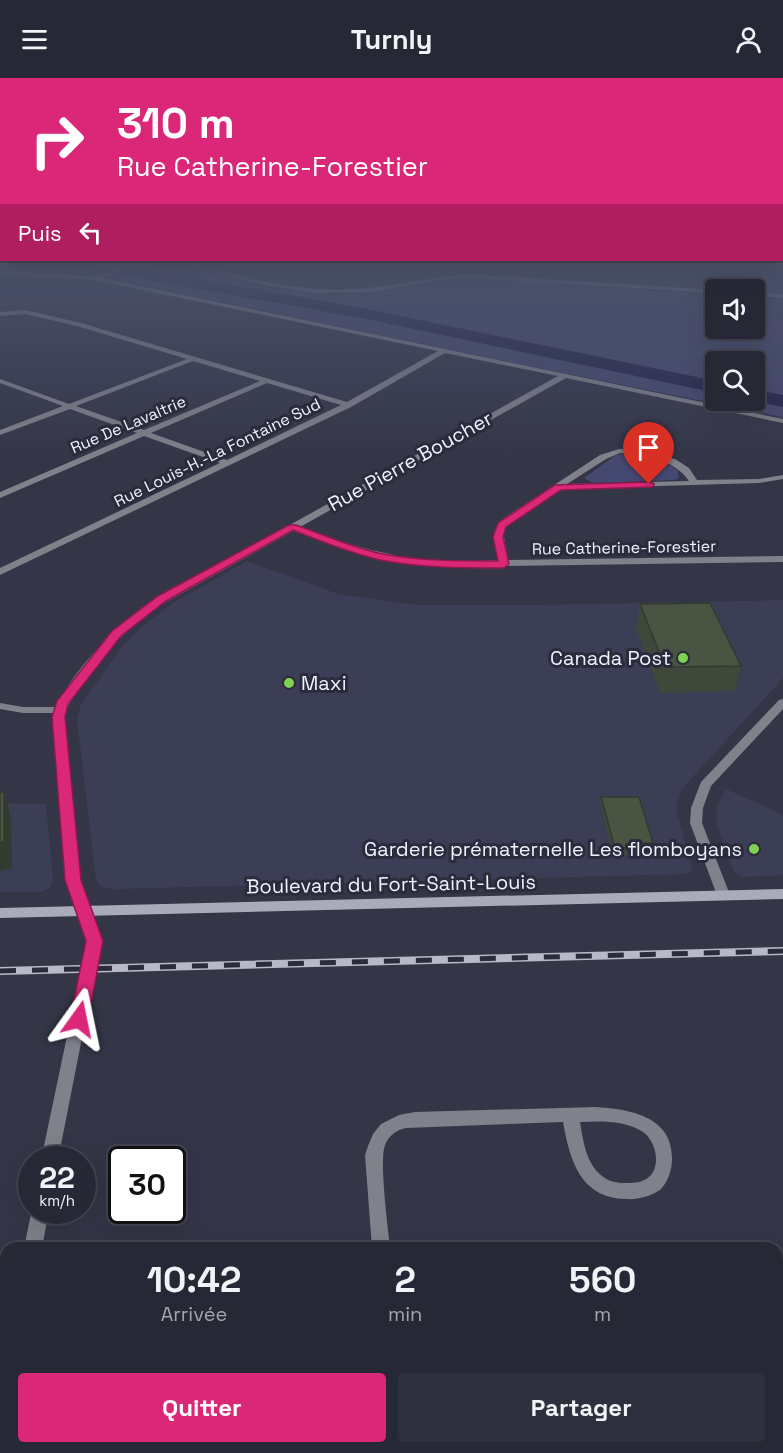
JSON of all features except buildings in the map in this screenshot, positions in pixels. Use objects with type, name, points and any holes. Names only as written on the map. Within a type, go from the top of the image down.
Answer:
[{"type":"street","points":[[100,330],[348,405]]},
{"type":"street","points":[[343,330],[783,421]]},
{"type":"street","name":"Rue Louis-H.-La Fontaine Sud","points":[[0,572],[348,405],[443,351]]},
{"type":"street","points":[[0,433],[195,358]]},
{"type":"street","name":"Rue Pierre Boucher","points":[[59,710],[101,652],[131,620],[162,599],[564,376]]},
{"type":"street","name":"Rue De Lavaltrie","points":[[0,495],[267,380]]},
{"type":"street","points":[[0,381],[227,463]]},
{"type":"street","points":[[504,564],[498,537],[502,526],[603,457],[619,451],[638,452],[672,461],[686,470],[695,483]]},
{"type":"street","points":[[558,487],[759,481],[783,477]]},
{"type":"street","name":"Rue Catherine-Forestier","points":[[292,527],[345,547],[382,557],[443,564],[783,559]]},
{"type":"street","points":[[723,895],[696,823],[700,797],[705,785],[783,702]]},
{"type":"street","points":[[0,706],[23,710],[59,710],[60,750],[73,880],[94,941],[52,1146]]},
{"type":"street","name":"Boulevard du Fort-Saint-Louis","points":[[0,913],[783,894]]},
{"type":"street","points":[[381,1242],[374,1155],[378,1140],[386,1129],[397,1122],[415,1119],[619,1115],[642,1122],[657,1132],[665,1148],[664,1169],[654,1184],[638,1190],[616,1191],[596,1183],[584,1167],[570,1116]]},
{"type":"street","points":[[34,1242],[37,1224]]},
{"type":"shaded area","points":[[356,330],[705,330],[705,339],[765,339],[765,330],[783,330],[783,417],[753,411],[765,411],[765,351],[705,351],[705,401]]},
{"type":"shaded area","points":[[616,455],[659,460],[678,471],[679,478],[593,483],[584,478]]},
{"type":"shaded area","points":[[247,561],[338,594],[416,605],[783,600],[783,678],[681,790],[676,809],[692,868],[688,874],[115,889],[101,887],[96,880],[77,719],[81,704],[125,643],[149,621],[173,603]]},
{"type":"shaded area","name":"Garderie prématernelle Les flomboyans","points":[[726,789],[783,815],[783,875],[743,877],[734,872],[717,827],[717,806]]},
{"type":"shaded area","points":[[0,803],[46,804],[53,880],[50,887],[43,892],[0,892]]},
{"type":"waterway","points":[[444,330],[705,385]]},
{"type":"waterway","points":[[765,397],[783,401]]},
{"type":"railway","points":[[0,971],[783,951]]},
{"type":"place","name":"Canada Post","points":[[683,658]]},
{"type":"place","name":"Maxi","points":[[289,683]]},
{"type":"place","name":"Garderie prématernelle Les flomboyans","points":[[754,849]]},
{"type":"route","points":[[79,1019],[94,941],[73,880],[58,717],[62,703],[116,633],[162,599],[292,527],[345,547],[382,557],[443,564],[504,564],[498,531],[507,520],[558,487],[649,484]]}]
